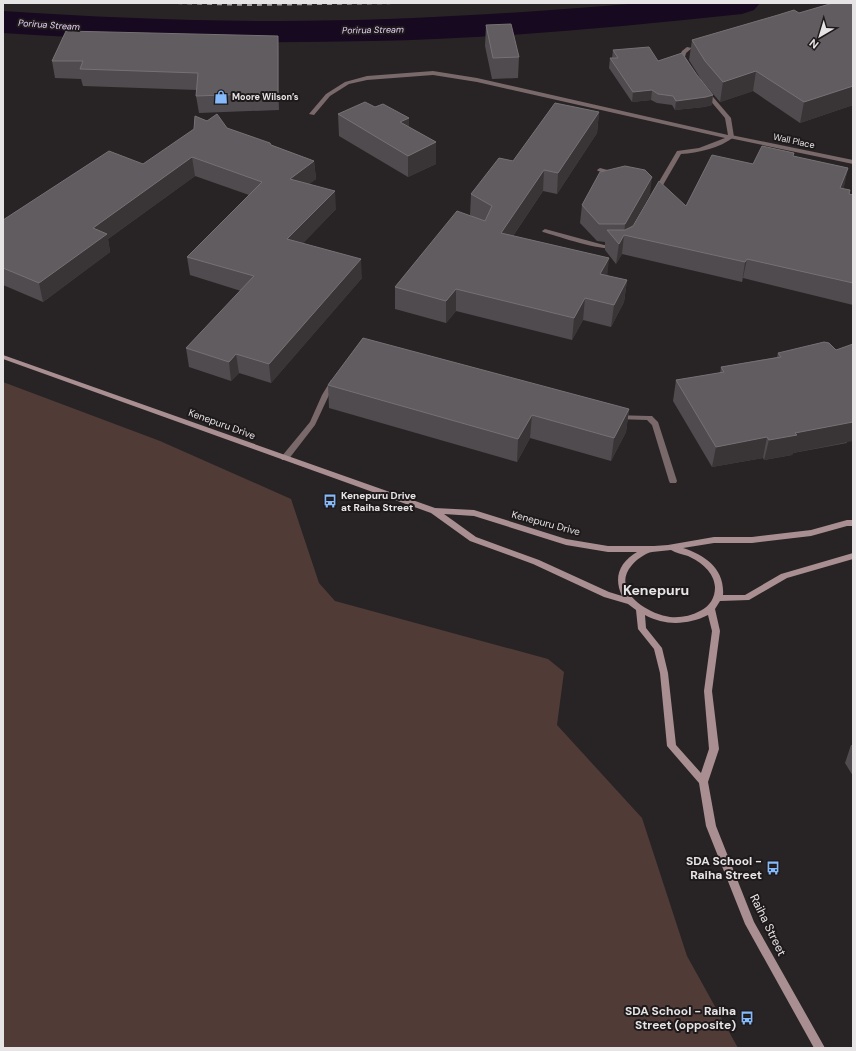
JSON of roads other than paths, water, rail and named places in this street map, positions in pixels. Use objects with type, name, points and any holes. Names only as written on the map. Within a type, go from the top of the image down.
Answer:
[{"type":"main road","name":"Kenepuru Drive","points":[[3,357],[434,512],[473,539],[536,562],[607,595],[630,601]]},
{"type":"main road","name":"Kenepuru Drive","points":[[434,512],[474,512],[566,542],[608,549],[654,549],[714,540],[752,540],[811,533],[847,523],[853,523]]},
{"type":"main road","name":"Kenepuru Drive","points":[[654,549],[640,553],[630,560],[623,570],[621,580],[623,591],[630,601],[640,609],[653,616],[669,620],[700,616],[711,608],[718,598],[720,587],[717,576],[709,565],[698,557],[684,551],[668,548]]},
{"type":"main road","points":[[718,598],[746,598],[784,576],[853,556]]},
{"type":"main road","points":[[702,782],[714,749],[708,691],[716,631],[711,608]]},
{"type":"main road","name":"Raiha Street","points":[[640,609],[642,629],[658,648],[664,673],[672,746],[702,782],[711,826],[750,924],[820,1048]]},
{"type":"street","points":[[689,48],[684,52],[682,57],[689,68]]},
{"type":"street","name":"Wall Place","points":[[312,114],[328,94],[347,83],[367,78],[433,74],[477,80],[731,137],[853,162]]},
{"type":"street","points":[[654,196],[679,152],[691,152],[708,148],[731,137],[728,118],[703,88]]},
{"type":"street","points":[[600,170],[622,175]]},
{"type":"street","points":[[653,182],[661,183]]},
{"type":"street","points":[[545,231],[604,247],[618,247],[626,245]]},
{"type":"street","points":[[285,458],[310,428],[329,388],[339,377]]},
{"type":"street","points":[[614,417],[649,418],[654,424],[673,481]]},
{"type":"waterway","name":"Porirua Stream","points":[[3,22],[95,28],[188,31],[280,32],[373,30],[465,27],[558,21],[742,3]]},
{"type":"railway","points":[[177,3],[248,5],[399,3]]},
{"type":"place","name":"Moore Wilson’s","points":[[221,97]]},
{"type":"place","name":"Kenepuru Drive at Raiha Street","points":[[330,501]]},
{"type":"place","name":"SDA School - Raiha Street","points":[[773,868]]},
{"type":"place","name":"SDA School - Raiha Street (opposite)","points":[[747,1018]]},
{"type":"district","name":"Kenepuru","points":[[656,590]]}]
